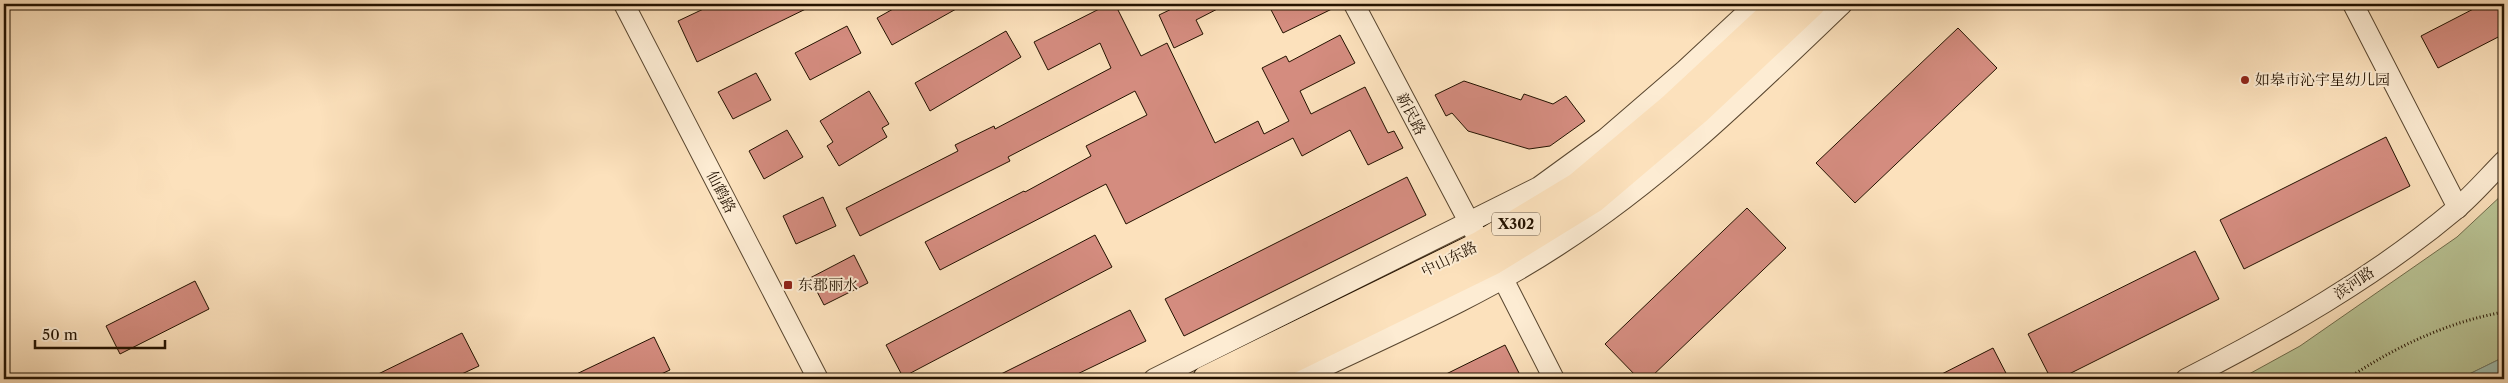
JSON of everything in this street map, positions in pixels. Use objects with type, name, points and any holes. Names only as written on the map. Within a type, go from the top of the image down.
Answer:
[{"type":"main road","name":"中山东路","points":[[1253,379],[1487,252],[1612,159],[1733,51],[1782,4]]},
{"type":"main road","name":"中山东路","points":[[1206,379],[1576,211],[1608,188],[1699,110],[1812,4]]},
{"type":"street","name":"仙鹤路","points":[[624,4],[818,379]]},
{"type":"street","name":"新民路","points":[[1354,4],[1554,379]]},
{"type":"street","points":[[1298,379],[1487,252],[1539,187],[1605,139],[1685,70],[1756,4]]},
{"type":"street","points":[[1154,379],[1487,252],[1557,246],[1631,196],[1696,141],[1842,4]]},
{"type":"street","points":[[2353,4],[2458,208]]},
{"type":"street","name":"滨河路","points":[[2186,379],[2242,351],[2336,296],[2458,208],[2504,161]]},
{"type":"path","points":[[2347,379],[2402,346],[2451,324],[2504,312]]},
{"type":"green space","points":[[2504,193],[2504,357],[2459,379],[2240,379],[2300,346],[2457,237]]},
{"type":"shaded area","points":[[2504,357],[2504,379],[2459,379]]},
{"type":"building","points":[[714,4],[816,4],[697,62],[678,21]]},
{"type":"building","points":[[902,4],[965,4],[892,45],[877,18]]},
{"type":"building","points":[[1109,4],[1115,4],[1141,56],[1167,43],[1215,143],[1258,121],[1264,134],[1289,121],[1262,68],[1286,56],[1289,62],[1340,35],[1355,63],[1300,91],[1311,114],[1365,87],[1388,133],[1394,131],[1403,148],[1368,165],[1350,130],[1302,156],[1293,138],[1126,224],[1106,184],[940,270],[925,242],[1025,192],[1091,156],[1086,146],[1147,115],[1135,91],[1008,157],[1010,161],[860,236],[846,208],[958,151],[955,145],[994,126],[995,129],[1111,68],[1100,43],[1048,70],[1034,42]]},
{"type":"building","points":[[1182,4],[1227,4],[1196,20],[1203,34],[1174,48],[1159,15]]},
{"type":"building","points":[[1268,4],[1342,4],[1283,33]]},
{"type":"building","points":[[2483,4],[2504,4],[2504,34],[2438,68],[2421,36]]},
{"type":"building","points":[[847,26],[861,53],[810,80],[795,53]]},
{"type":"building","points":[[1958,28],[1997,68],[1855,203],[1816,163]]},
{"type":"building","points":[[1006,31],[1021,57],[930,111],[915,83]]},
{"type":"building","points":[[756,73],[771,100],[733,119],[718,92]]},
{"type":"building","points":[[1464,81],[1521,100],[1524,94],[1553,104],[1566,96],[1585,121],[1550,146],[1529,149],[1468,131],[1452,113],[1446,116],[1435,95]]},
{"type":"building","points":[[869,91],[889,124],[882,128],[887,137],[839,166],[827,146],[833,142],[820,121]]},
{"type":"building","points":[[787,130],[803,157],[764,179],[749,151]]},
{"type":"building","points":[[2386,137],[2410,186],[2244,269],[2220,220]]},
{"type":"building","points":[[1407,177],[1426,215],[1184,336],[1165,299]]},
{"type":"building","points":[[823,197],[836,226],[796,244],[783,216]]},
{"type":"building","points":[[1747,208],[1786,248],[1649,379],[1639,379],[1605,344]]},
{"type":"building","points":[[1095,235],[1112,267],[903,377],[886,345]]},
{"type":"building","points":[[2195,251],[2219,299],[2059,379],[2051,379],[2028,334]]},
{"type":"building","points":[[854,255],[868,283],[824,305],[810,278]]},
{"type":"building","points":[[195,281],[209,309],[120,354],[106,326]]},
{"type":"building","points":[[1130,310],[1146,341],[1067,379],[991,379]]},
{"type":"building","points":[[462,333],[479,366],[451,379],[368,379]]},
{"type":"building","points":[[654,337],[670,370],[650,379],[566,379]]},
{"type":"building","points":[[1505,345],[1522,379],[1436,379]]},
{"type":"building","points":[[1993,348],[2009,379],[1932,379]]},
{"type":"place","name":"如皋市沁宇星幼儿园","points":[[2245,80]]},
{"type":"place","name":"东郡丽水","points":[[788,285]]}]
